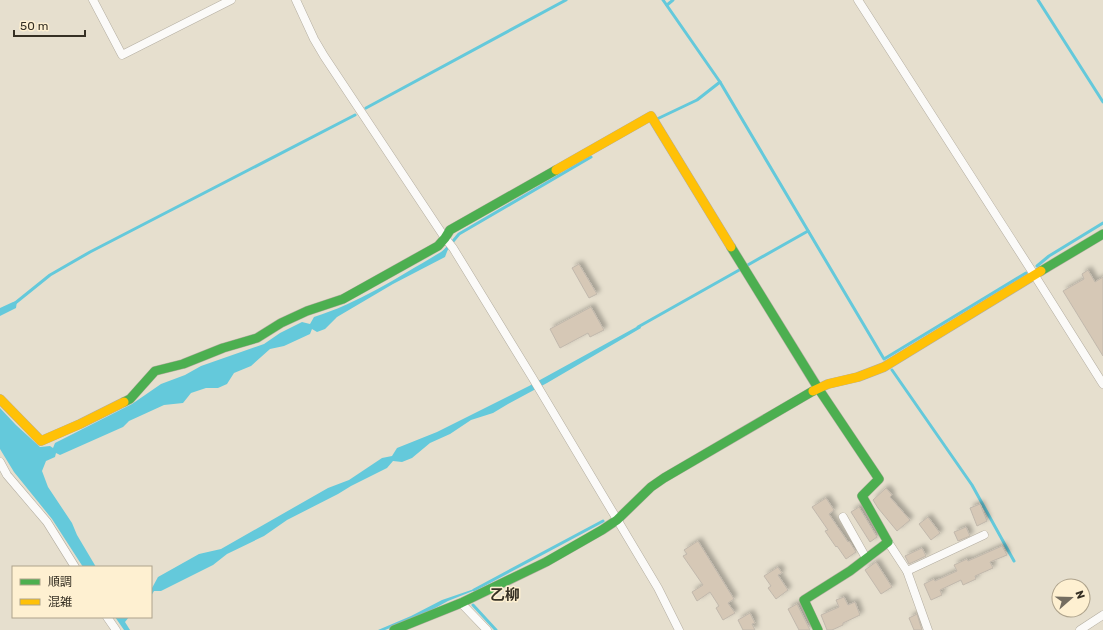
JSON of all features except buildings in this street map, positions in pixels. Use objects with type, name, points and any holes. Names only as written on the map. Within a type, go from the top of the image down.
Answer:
[{"type":"street","points":[[93,0],[122,55],[231,0]]},
{"type":"street","points":[[296,0],[314,39],[324,56],[453,248],[532,377],[658,588],[679,630]]},
{"type":"street","points":[[858,0],[1103,384]]},
{"type":"street","points":[[0,399],[41,440],[80,424],[130,399],[155,371],[183,364],[223,348],[257,338],[281,323],[307,311],[343,299],[438,246],[446,239],[450,230],[651,116],[818,388],[880,479],[862,496],[888,542],[907,571],[928,630]]},
{"type":"street","points":[[394,630],[462,603],[546,562],[617,520],[651,487],[664,478],[818,388],[828,384],[858,377],[884,366],[1103,234]]},
{"type":"street","points":[[0,462],[7,475],[47,522],[74,566]]},
{"type":"street","points":[[843,517],[866,558]]},
{"type":"street","points":[[907,571],[984,535]]},
{"type":"street","points":[[818,630],[804,600],[850,571],[888,542]]},
{"type":"street","points":[[462,603],[486,630]]},
{"type":"street","points":[[1080,630],[1103,615]]},
{"type":"street","points":[[108,618],[116,630]]},
{"type":"water","points":[[446,248],[448,249],[445,257],[393,284],[337,317],[325,329],[317,332],[312,329],[310,334],[284,346],[270,349],[251,366],[234,373],[227,384],[218,388],[206,388],[191,393],[183,403],[164,405],[129,421],[123,427],[60,455],[56,453],[55,457],[46,461],[42,471],[48,487],[72,523],[77,535],[95,566],[82,566],[52,519],[14,472],[0,449],[0,408],[40,447],[50,446],[53,448],[55,443],[132,404],[161,384],[185,375],[201,366],[264,344],[280,333],[302,322],[310,324],[314,317],[363,297]]},
{"type":"water","points":[[17,301],[16,308],[0,316],[0,308]]},
{"type":"water","points":[[640,325],[641,328],[547,383],[493,413],[471,420],[450,434],[430,443],[412,458],[402,462],[393,461],[387,468],[287,520],[264,536],[227,554],[213,565],[161,591],[154,591],[152,594],[152,588],[158,577],[199,554],[221,549],[328,488],[349,480],[382,458],[392,456],[397,448],[437,432],[529,386]]},
{"type":"water","points":[[477,588],[478,589],[448,601],[419,617],[385,630],[378,630],[411,616],[442,600]]},
{"type":"water","points":[[116,618],[128,618],[125,622],[130,630],[124,630]]},
{"type":"waterway","points":[[366,108],[566,0]]},
{"type":"waterway","points":[[663,0],[720,82],[884,359],[1026,273]]},
{"type":"waterway","points":[[667,5],[673,0]]},
{"type":"waterway","points":[[1038,0],[1103,102]]},
{"type":"waterway","points":[[657,119],[697,100],[720,82]]},
{"type":"waterway","points":[[14,304],[50,275],[90,252],[355,115]]},
{"type":"waterway","points":[[444,252],[459,234],[591,157]]},
{"type":"waterway","points":[[1037,266],[1049,256],[1103,223]]},
{"type":"waterway","points":[[746,266],[808,231]]},
{"type":"waterway","points":[[638,327],[741,269]]},
{"type":"waterway","points":[[892,370],[972,485],[1014,561]]},
{"type":"waterway","points":[[474,590],[603,521]]},
{"type":"waterway","points":[[473,605],[496,630]]},
{"type":"traffic: fast","points":[[124,402],[130,399],[155,371],[183,364],[223,348],[257,338],[281,323],[307,311],[343,299],[438,246],[450,230],[556,170]]},
{"type":"traffic: fast","points":[[1041,271],[1103,234]]},
{"type":"traffic: fast","points":[[731,247],[818,388],[879,479],[862,496],[888,542],[850,571],[804,600],[818,630]]},
{"type":"traffic: fast","points":[[394,630],[461,603],[546,562],[617,520],[651,487],[664,478],[813,391]]},
{"type":"traffic: slow","points":[[556,170],[651,116],[731,247]]},
{"type":"traffic: slow","points":[[813,391],[828,384],[858,377],[884,367],[1041,271]]},
{"type":"traffic: slow","points":[[0,399],[41,441],[124,402]]},
{"type":"district","name":"乙柳","points":[[505,595]]}]
